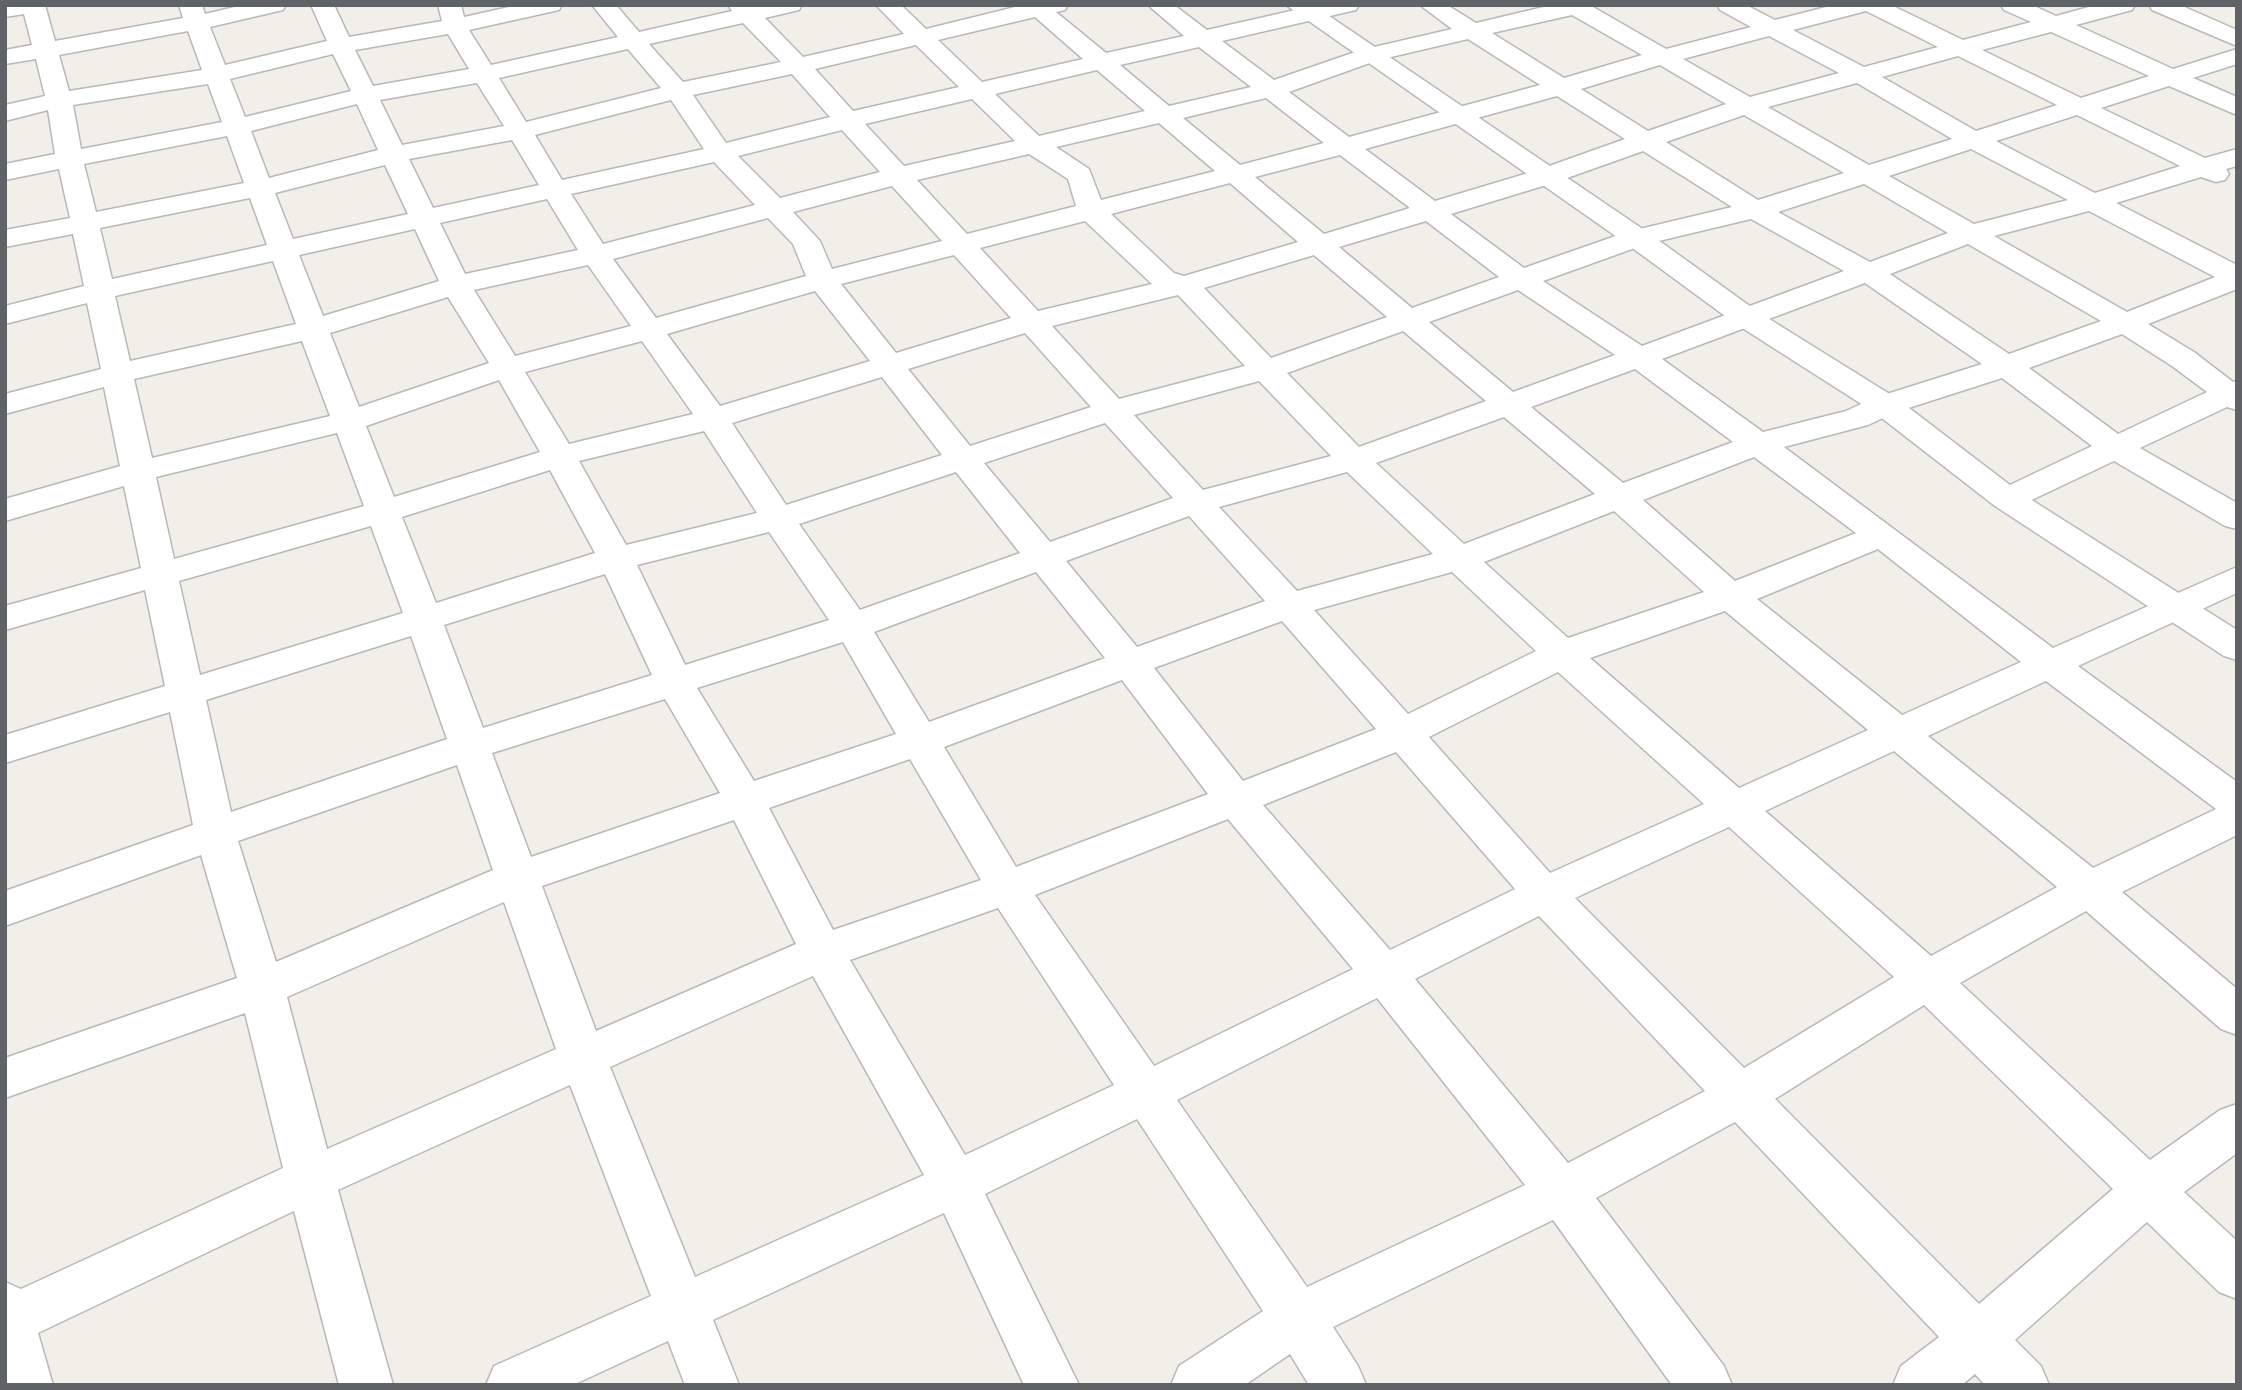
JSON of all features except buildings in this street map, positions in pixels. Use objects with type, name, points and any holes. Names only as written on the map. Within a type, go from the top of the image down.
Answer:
[{"type":"street","points":[[5,10],[33,5],[60,100],[69,158],[85,222],[136,472],[215,833],[262,988],[366,1385]]},
{"type":"street","points":[[5,57],[193,14],[275,5]]},
{"type":"street","points":[[322,5],[456,285],[559,456],[616,559],[674,682],[744,799],[822,952],[955,1184],[1052,1385]]},
{"type":"street","points":[[5,113],[60,100],[215,75],[452,15],[551,5]]},
{"type":"street","points":[[603,5],[677,91],[720,153],[806,241],[822,280],[1129,663],[1235,800],[1384,974],[1562,1192],[1705,1385]]},
{"type":"street","points":[[5,172],[236,127],[365,95],[484,74],[632,41],[745,10],[791,5]]},
{"type":"street","points":[[887,5],[1034,145],[1080,175],[1091,211],[1164,279],[1184,285],[1353,460],[1562,654],[1927,980],[2237,1275]]},
{"type":"street","points":[[1159,5],[1520,279],[1639,357],[1882,535],[2050,665],[2237,803]]},
{"type":"street","points":[[5,315],[98,291],[284,252],[1204,40],[1304,10],[1348,5]]},
{"type":"street","points":[[1431,5],[1755,210],[1869,273],[2006,366],[2116,448],[2237,518]]},
{"type":"street","points":[[1728,5],[1861,75],[1975,141],[2237,278]]},
{"type":"street","points":[[5,510],[136,472],[348,421],[505,368],[822,280],[1461,116],[1770,27],[1862,5]]},
{"type":"street","points":[[1872,5],[2237,184]]},
{"type":"street","points":[[2012,5],[2237,107]]},
{"type":"street","points":[[5,618],[383,512],[559,456],[713,419],[1030,322],[1184,285],[1315,243],[1547,176],[1747,105],[2124,5]]},
{"type":"street","points":[[2160,5],[2237,39]]},
{"type":"street","points":[[5,404],[116,374],[313,329],[456,285],[596,255],[898,176],[1270,90],[1370,55],[1477,32],[1577,6],[2125,323],[2183,359],[2233,395],[2007,499]]},
{"type":"street","points":[[5,240],[261,188],[395,154],[521,131],[677,91],[799,66],[1043,7],[1101,64],[1620,498],[1730,596],[2089,890],[2237,1016]]},
{"type":"street","points":[[745,10],[799,66],[845,121],[1289,606],[1544,894],[2022,1385]]},
{"type":"street","points":[[1304,10],[1637,238],[1747,318],[1885,405],[2007,499],[2237,647]]},
{"type":"street","points":[[193,14],[424,620],[583,1059],[712,1385]]},
{"type":"street","points":[[452,15],[484,74],[596,255],[713,419],[852,626],[1007,888],[1298,1318],[1339,1385]]},
{"type":"street","points":[[5,749],[616,559],[778,519],[1110,411],[1266,370],[1637,238],[1755,210],[2237,56]]},
{"type":"street","points":[[5,909],[215,833],[470,746],[852,626],[1193,503],[1353,460],[1747,318],[1970,234],[2093,202],[2237,156]]},
{"type":"street","points":[[5,1078],[262,988],[517,878],[918,741],[1289,606],[1460,558],[1757,444],[1857,418],[1885,405],[2006,366],[2125,323],[2237,278]]},
{"type":"street","points":[[26,1385],[6,1316],[822,952],[1007,888],[1235,800],[1402,733],[1562,654],[1730,596],[1882,535]]},
{"type":"street","points":[[513,1385],[955,1184],[1145,1093],[1544,894],[2237,579]]},
{"type":"street","points":[[1198,1385],[1298,1318],[1562,1192],[1739,1096],[1927,980],[2089,890],[2237,817]]},
{"type":"street","points":[[1920,1385],[1979,1338],[2148,1190],[2237,1125]]}]
